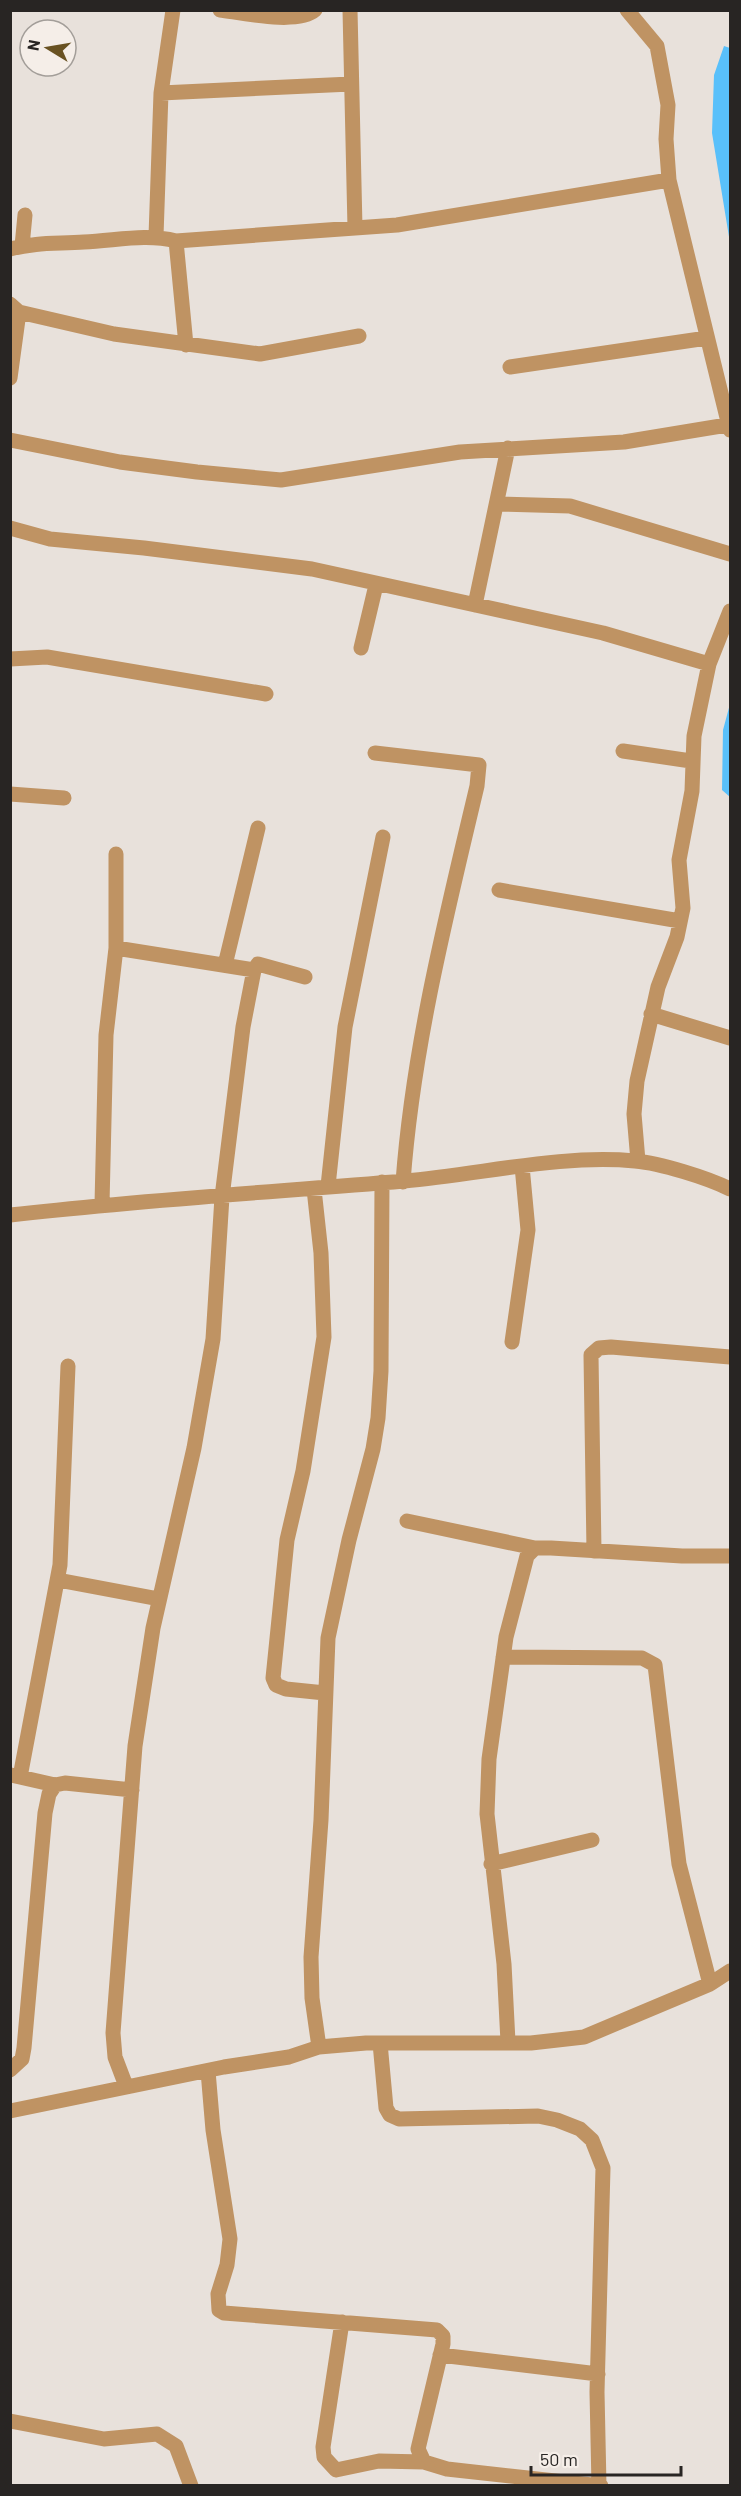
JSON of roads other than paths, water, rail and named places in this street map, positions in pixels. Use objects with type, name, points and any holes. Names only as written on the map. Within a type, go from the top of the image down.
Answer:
[{"type":"street","points":[[156,236],[161,93],[173,10]]},
{"type":"street","points":[[220,10],[294,18],[309,16],[315,10]]},
{"type":"street","points":[[350,10],[355,228]]},
{"type":"street","points":[[10,440],[120,462],[281,480],[460,452],[624,442],[729,427],[669,180],[666,139],[668,105],[657,46],[627,10]]},
{"type":"street","points":[[161,93],[351,84]]},
{"type":"street","points":[[25,215],[16,248],[156,236],[176,241],[355,228],[491,210],[669,180]]},
{"type":"street","points":[[176,241],[186,345]]},
{"type":"street","points":[[10,378],[15,308],[114,334],[260,354],[359,336]]},
{"type":"street","points":[[510,368],[707,338]]},
{"type":"street","points":[[475,605],[508,448]]},
{"type":"street","points":[[498,504],[570,506],[730,554]]},
{"type":"street","points":[[10,528],[50,539],[155,549],[312,569],[376,585],[603,633],[709,664]]},
{"type":"street","points":[[361,648],[376,585]]},
{"type":"street","points":[[638,1161],[634,1114],[637,1081],[651,1014],[683,908],[678,860],[692,791],[691,761],[701,696],[709,664],[730,611]]},
{"type":"street","points":[[10,659],[47,657],[266,694]]},
{"type":"street","points":[[623,751],[691,761]]},
{"type":"street","points":[[375,753],[479,765],[477,786],[443,922],[420,1037],[403,1182]]},
{"type":"street","points":[[10,794],[64,798]]},
{"type":"street","points":[[225,965],[258,828]]},
{"type":"street","points":[[326,1693],[286,1689],[276,1685],[273,1678],[287,1540],[303,1471],[324,1337],[321,1188],[345,1027],[383,837]]},
{"type":"street","points":[[102,1204],[106,1035],[116,948],[116,854]]},
{"type":"street","points":[[499,890],[680,921]]},
{"type":"street","points":[[116,948],[254,970]]},
{"type":"street","points":[[126,2086],[115,2057],[113,2033],[137,1734],[159,1599],[194,1448],[213,1339],[222,1197],[238,1057],[254,970],[258,964],[305,977]]},
{"type":"street","points":[[651,1014],[730,1038]]},
{"type":"street","points":[[10,1215],[102,1204],[403,1182],[522,1166],[591,1161],[638,1161],[730,1189]]},
{"type":"street","points":[[512,1342],[528,1230],[522,1166]]},
{"type":"street","points":[[320,2047],[312,1998],[311,1957],[321,1820],[328,1638],[349,1540],[374,1449],[378,1418],[382,1350],[382,1182]]},
{"type":"street","points":[[594,1551],[591,1355],[598,1348],[611,1347],[730,1357]]},
{"type":"street","points":[[69,1366],[58,1580],[15,1776],[55,1785],[65,1783],[132,1790]]},
{"type":"street","points":[[407,1521],[535,1548],[730,1556]]},
{"type":"street","points":[[508,2042],[504,1964],[487,1814],[489,1759],[503,1657],[519,1578],[527,1556],[535,1548]]},
{"type":"street","points":[[58,1580],[159,1599]]},
{"type":"street","points":[[503,1657],[642,1658],[655,1665],[679,1864],[710,1984]]},
{"type":"street","points":[[10,2070],[22,2059],[24,2048],[45,1813],[49,1794],[55,1785]]},
{"type":"street","points":[[491,1864],[592,1840]]},
{"type":"street","points":[[10,2111],[126,2086],[290,2057],[320,2047],[380,2043],[540,2043],[584,2037],[710,1984],[730,1971]]},
{"type":"street","points":[[208,2071],[213,2130],[230,2239],[227,2265],[218,2294],[219,2310],[225,2313],[437,2330],[443,2336],[440,2355],[418,2449],[424,2462],[472,2479],[600,2485],[598,2374],[603,2168],[600,2154],[592,2140],[580,2129],[558,2120],[538,2116],[399,2119],[390,2115],[386,2108],[380,2043]]},
{"type":"street","points":[[342,2322],[323,2447],[324,2457],[336,2470],[379,2461],[424,2462]]},
{"type":"street","points":[[440,2355],[598,2374]]},
{"type":"street","points":[[10,2421],[104,2439],[157,2434],[176,2446],[191,2486]]},
{"type":"water","points":[[724,46],[730,48],[730,243],[712,133],[714,75]]},
{"type":"water","points":[[730,704],[730,797],[722,790],[723,730]]}]
